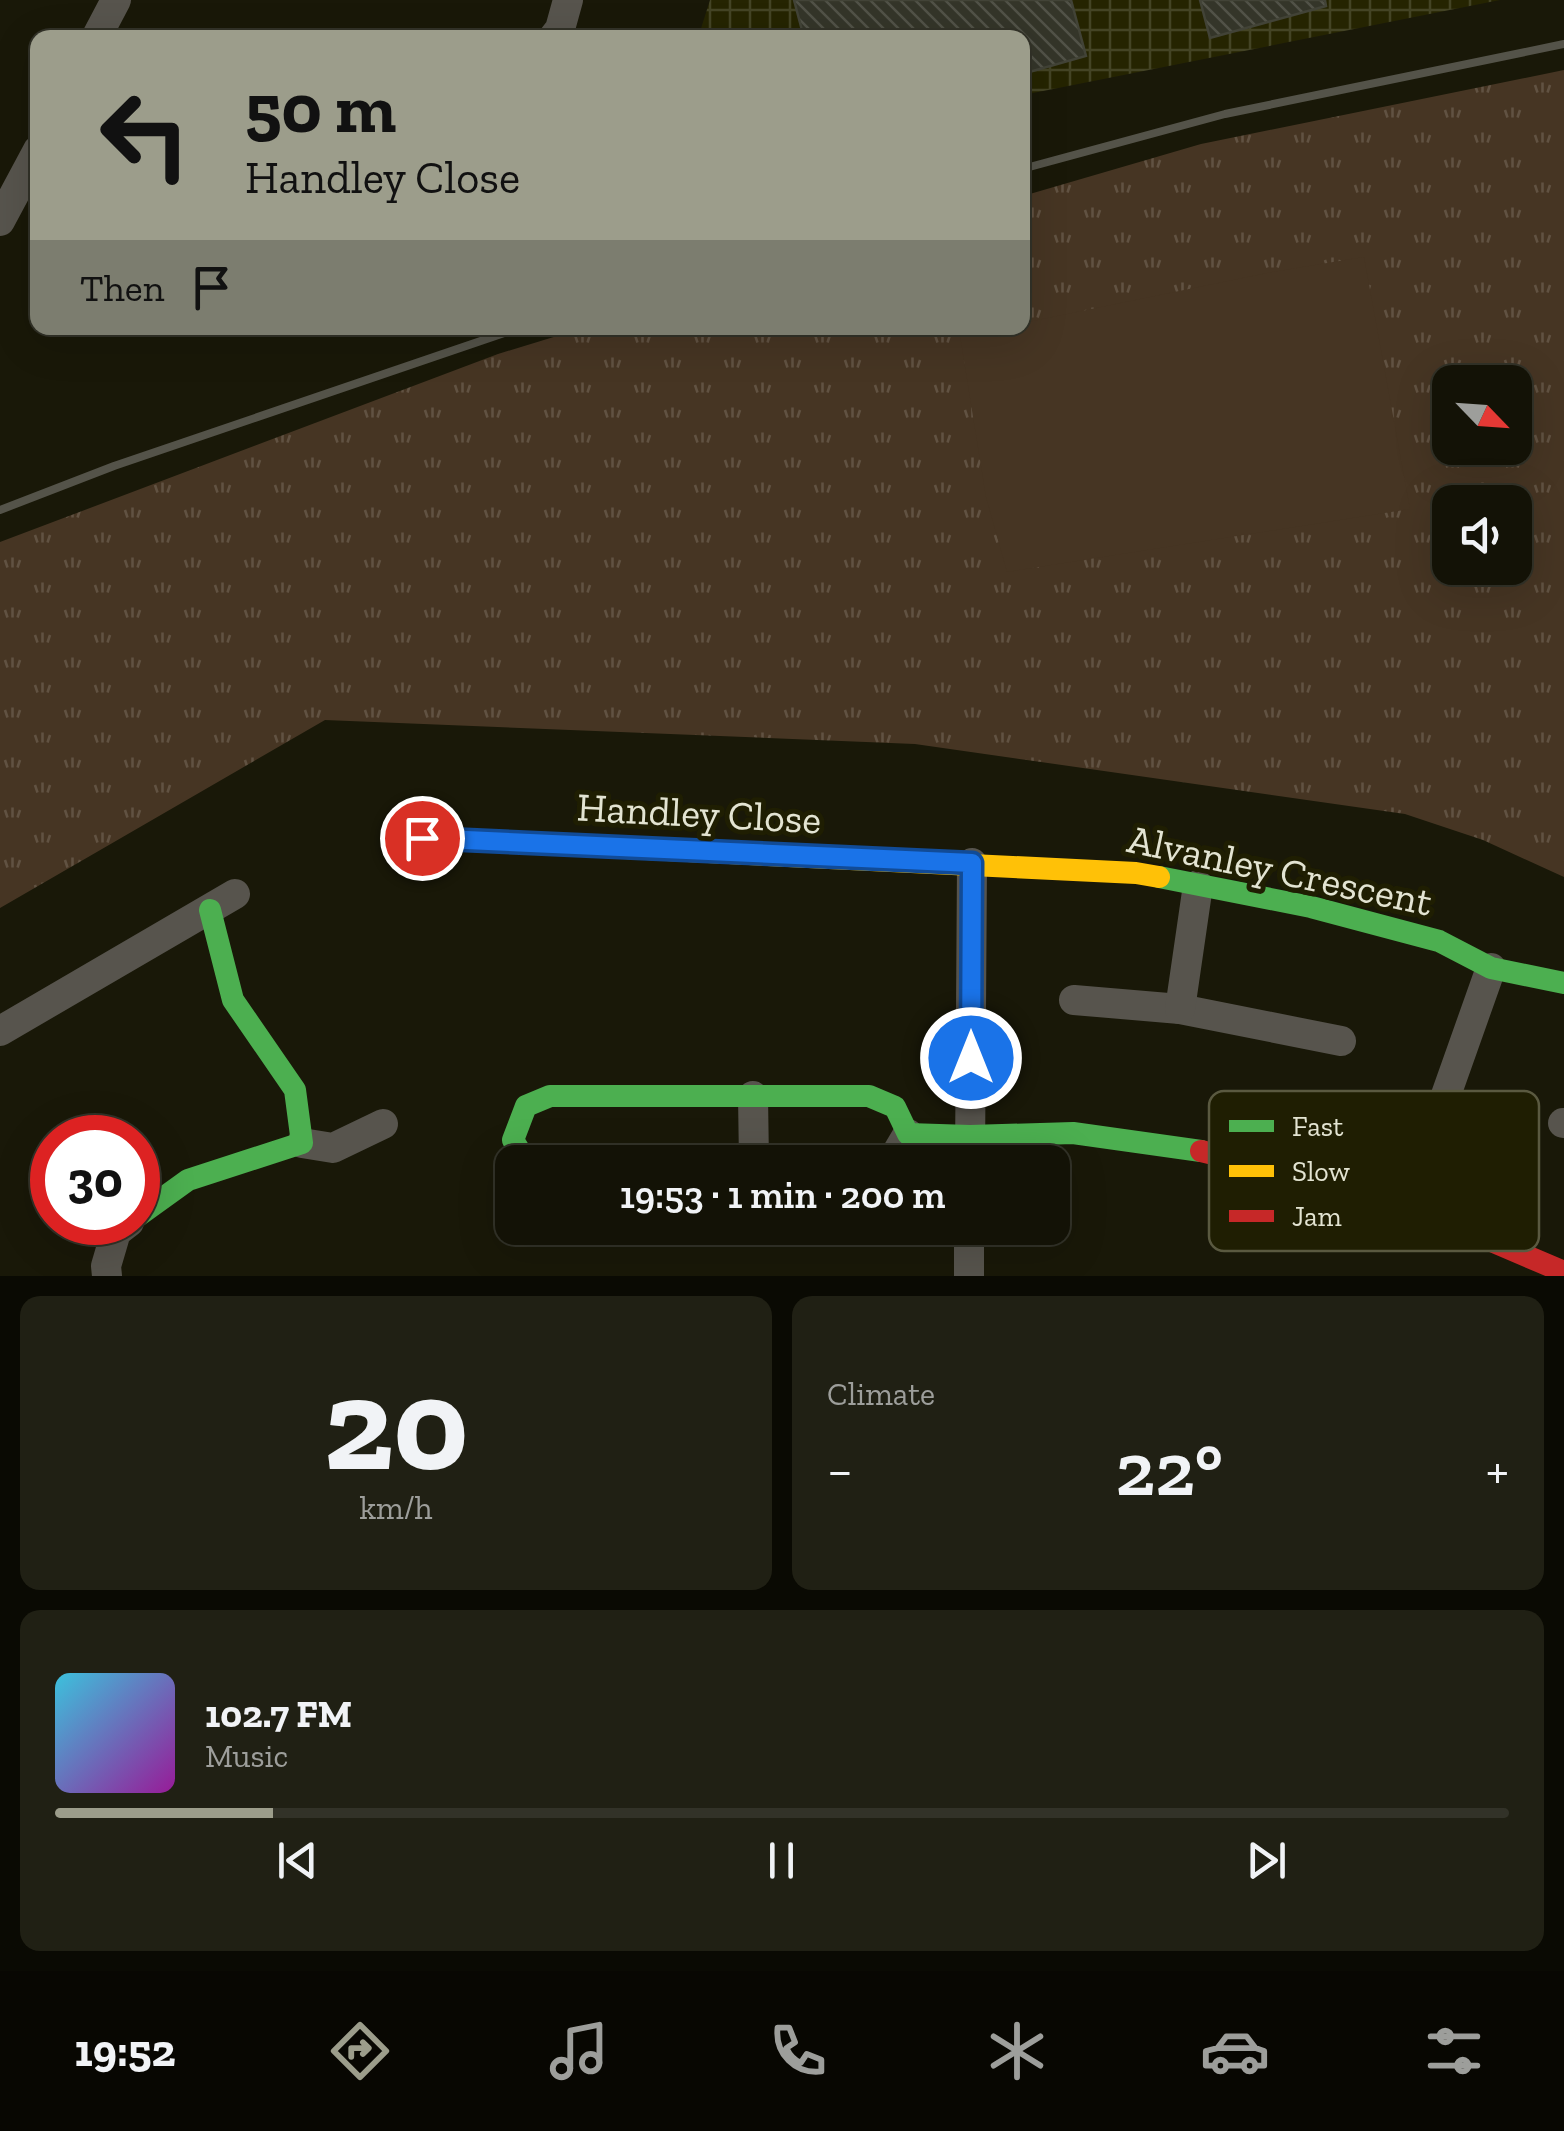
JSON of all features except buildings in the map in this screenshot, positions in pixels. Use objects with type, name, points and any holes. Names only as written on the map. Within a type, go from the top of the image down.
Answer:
[{"type":"street","points":[[100,30],[116,0]]},
{"type":"street","points":[[559,30],[568,0]]},
{"type":"street","points":[[0,221],[30,165]]},
{"type":"street","name":"Handley Close","points":[[422,838],[972,863]]},
{"type":"street","points":[[970,1145],[972,863]]},
{"type":"street","name":"Alvanley Crescent","points":[[972,863],[1136,873],[1311,907],[1439,940],[1491,968],[1564,983]]},
{"type":"street","points":[[1180,1009],[1198,885]]},
{"type":"street","points":[[0,1031],[222,902],[233,1000],[295,1090],[302,1143]]},
{"type":"street","points":[[1447,1091],[1491,968]]},
{"type":"street","points":[[1074,1000],[1180,1009],[1341,1041]]},
{"type":"street","points":[[516,1145],[513,1140],[526,1106],[550,1096],[869,1096],[895,1107],[908,1134]]},
{"type":"street","points":[[754,1096],[754,1145]]},
{"type":"street","points":[[160,1200],[188,1180],[302,1143],[332,1148],[383,1124]]},
{"type":"street","points":[[994,1145],[1073,1132],[1209,1153]]},
{"type":"street","points":[[908,1134],[953,1145]]},
{"type":"street","points":[[901,1145],[908,1134]]},
{"type":"street","points":[[107,1276],[112,1245]]},
{"type":"street","points":[[969,1276],[970,1245]]},
{"type":"street","points":[[1514,1251],[1564,1272]]},
{"type":"shaded area","points":[[710,0],[1500,0],[1030,94],[1030,30],[701,30]]},
{"type":"green space","points":[[1564,70],[1564,877],[1483,840],[1405,814],[915,744],[325,720],[0,908],[0,542],[498,354],[560,335],[1030,335],[1030,194],[1201,144]]},
{"type":"green space","points":[[1364,257],[1410,509],[1007,572],[986,497],[960,336],[1030,335],[1030,322]]},
{"type":"railway","points":[[1030,167],[1225,114],[1564,44]]},
{"type":"railway","points":[[0,510],[114,466],[498,335]]},
{"type":"traffic: fast","points":[[1159,877],[1311,907],[1439,941],[1491,968],[1564,983]]},
{"type":"traffic: fast","points":[[160,1200],[188,1180],[302,1143],[295,1090],[233,1000],[210,910]]},
{"type":"traffic: fast","points":[[516,1145],[513,1140],[526,1106],[550,1096],[869,1096],[895,1107],[908,1134],[1073,1133],[1201,1151]]},
{"type":"traffic: slow","points":[[421,838],[1159,877]]},
{"type":"traffic: jam","points":[[1201,1151],[1209,1153]]},
{"type":"traffic: jam","points":[[1515,1251],[1564,1272]]},
{"type":"route","points":[[422,838],[972,863],[971,1058]]}]
